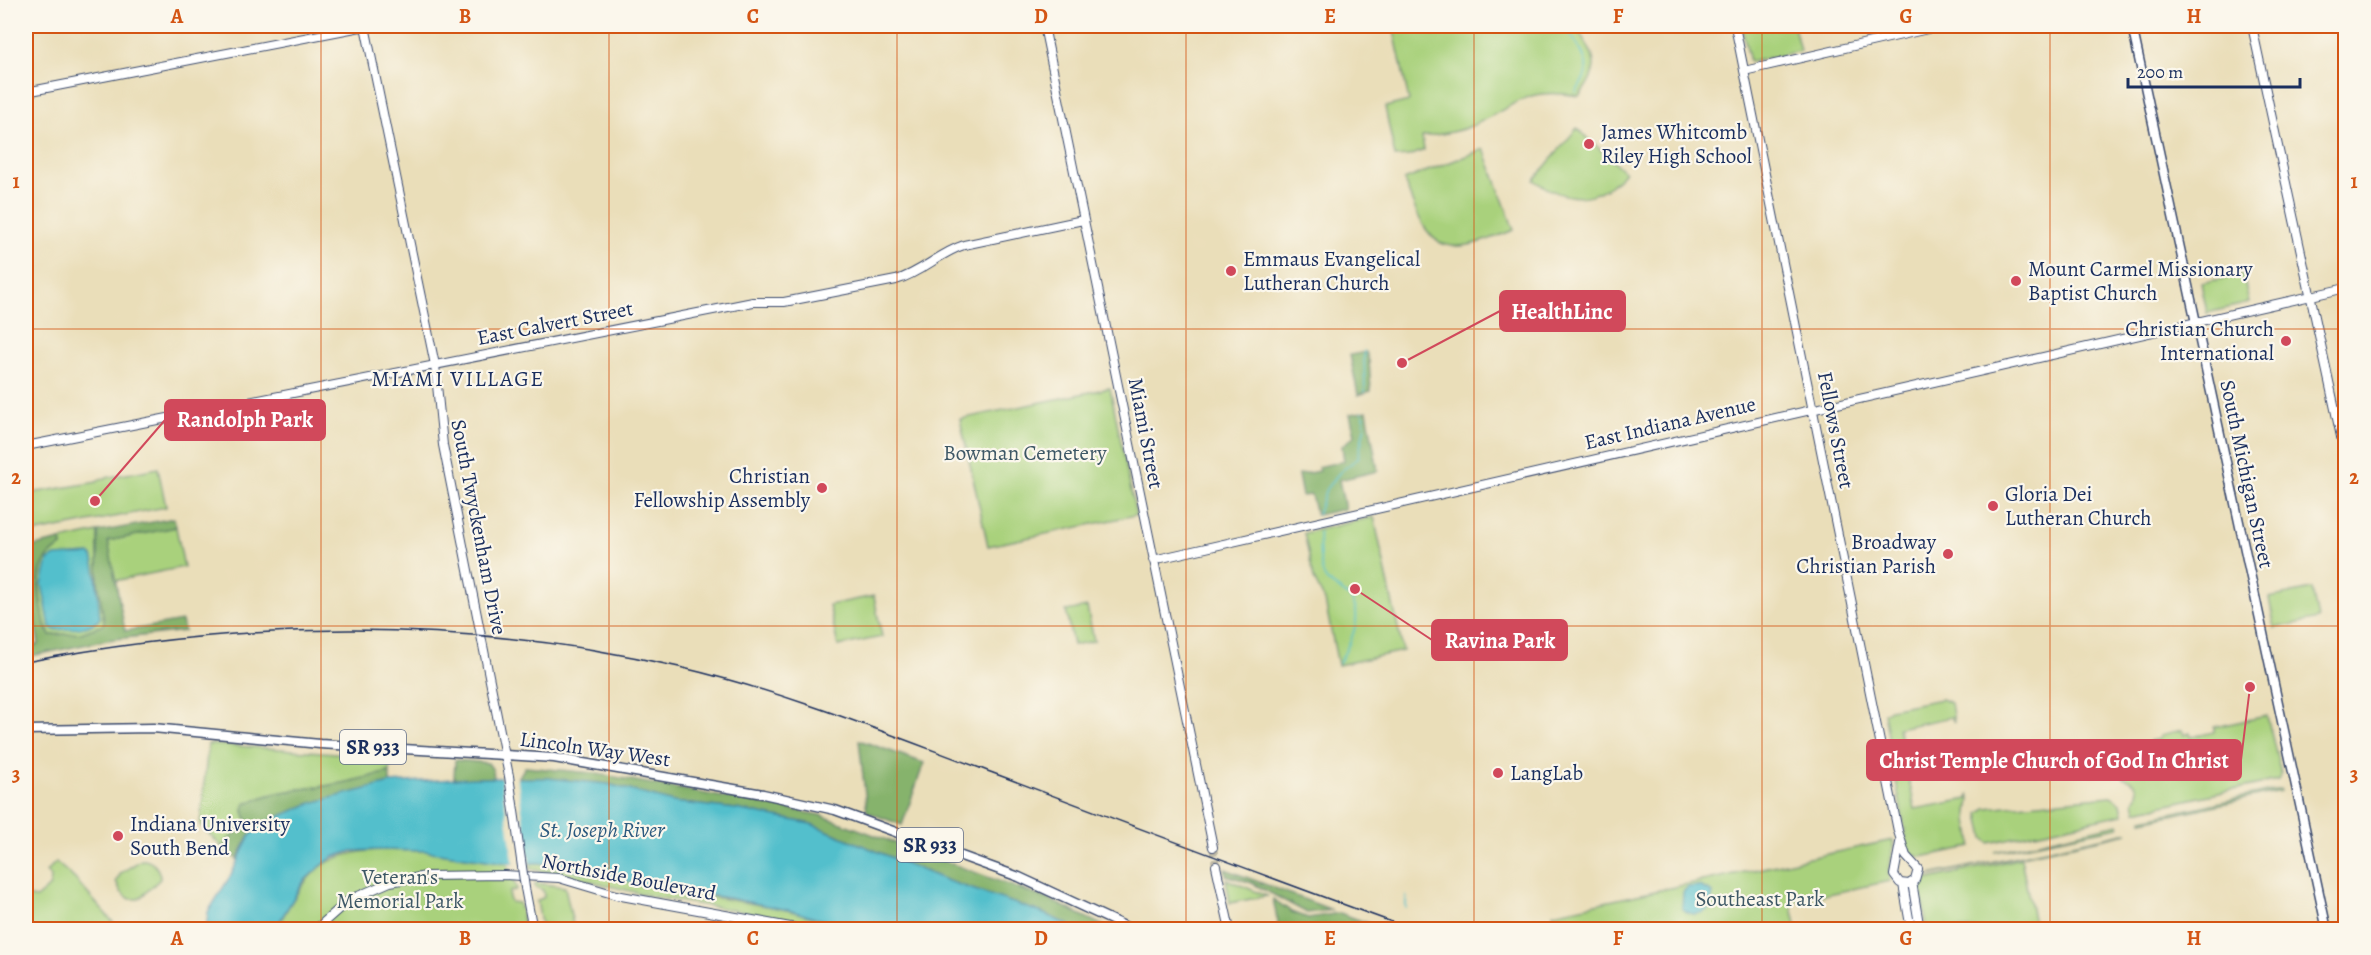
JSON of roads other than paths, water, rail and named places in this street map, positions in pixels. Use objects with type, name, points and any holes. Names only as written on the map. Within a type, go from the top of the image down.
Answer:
[{"type":"main road","name":"South Michigan Street","points":[[2132,26],[2327,930]]},
{"type":"main road","name":"Lincoln Way West","points":[[26,730],[138,728],[320,744],[576,761],[814,804],[1018,876],[1133,930]]},
{"type":"street","points":[[26,92],[366,26]]},
{"type":"street","name":"South Twyckenham Drive","points":[[366,26],[435,365],[442,445],[506,755],[533,930]]},
{"type":"street","name":"Miami Street","points":[[1044,26],[1213,847]]},
{"type":"street","name":"Fellows Street","points":[[1735,26],[1900,843],[1909,860]]},
{"type":"street","points":[[1744,70],[1941,26]]},
{"type":"street","points":[[2252,26],[2346,460]]},
{"type":"street","name":"East Calvert Street","points":[[26,446],[753,302],[783,302],[896,280],[911,275],[946,252],[964,244],[1083,220]]},
{"type":"street","name":"East Indiana Avenue","points":[[1153,560],[2346,288]]},
{"type":"street","name":"Fellows Street","points":[[1898,862],[1900,843]]},
{"type":"street","points":[[1903,884],[1912,882],[1917,876],[1918,869],[1909,860],[1898,862],[1894,875],[1903,884],[1911,930]]},
{"type":"street","points":[[1216,866],[1230,930]]},
{"type":"street","name":"Northside Boulevard","points":[[315,930],[344,904],[390,882],[422,876],[513,875],[559,878],[616,895],[807,930]]},
{"type":"street","points":[[1912,882],[1920,930]]},
{"type":"water","points":[[91,554],[96,574],[100,618],[85,627],[54,630],[50,627],[42,584],[48,560],[55,556]]},
{"type":"water","name":"St. Joseph River","points":[[472,778],[547,778],[608,784],[673,802],[736,809],[811,824],[948,881],[1040,912],[1077,929],[853,929],[788,910],[666,889],[540,863],[507,863],[425,851],[380,850],[352,851],[333,857],[304,881],[275,929],[206,930],[208,912],[231,875],[249,837],[262,824],[311,803],[390,783]]},
{"type":"water","points":[[1699,886],[1713,893],[1710,908],[1692,914],[1682,908],[1683,892],[1688,887]]},
{"type":"waterway","points":[[1566,26],[1581,51],[1586,65],[1586,73],[1576,92]]},
{"type":"waterway","points":[[1364,351],[1365,392]]},
{"type":"waterway","points":[[1317,515],[1326,489],[1340,472],[1358,458],[1365,425],[1362,411]]},
{"type":"waterway","points":[[1319,532],[1320,561],[1325,578],[1350,598],[1356,614],[1354,631],[1339,663]]},
{"type":"waterway","points":[[1406,896],[1406,908]]},
{"type":"tunnel","points":[[1213,847],[1216,866]]},
{"type":"railway","points":[[26,662],[107,648],[188,638],[270,632],[352,630],[435,632],[516,639],[598,651],[679,667],[793,700],[1414,930]]},
{"type":"place","name":"James Whitcomb Riley High School","points":[[1589,144]]},
{"type":"place","name":"Emmaus Evangelical Lutheran Church","points":[[1231,271]]},
{"type":"place","name":"Mount Carmel Missionary Baptist Church","points":[[2016,281]]},
{"type":"place","name":"Christian Church International","points":[[2286,341]]},
{"type":"place","name":"HealthLinc","points":[[1402,363]]},
{"type":"place","name":"Christian Fellowship Assembly","points":[[822,488]]},
{"type":"place","name":"Randolph Park","points":[[95,501]]},
{"type":"place","name":"Gloria Dei Lutheran Church","points":[[1993,506]]},
{"type":"place","name":"Broadway Christian Parish","points":[[1948,554]]},
{"type":"place","name":"Ravina Park","points":[[1355,589]]},
{"type":"place","name":"Christ Temple Church of God In Christ","points":[[2250,687]]},
{"type":"place","name":"LangLab","points":[[1498,773]]},
{"type":"place","name":"Indiana University South Bend","points":[[118,836]]},
{"type":"district","name":"MIAMI VILLAGE","points":[[458,378]]},
{"type":"park label","name":"Bowman Cemetery","points":[[1025,453]]},
{"type":"park label","name":"Veteran's Memorial Park","points":[[400,889]]},
{"type":"park label","name":"Southeast Park","points":[[1760,899]]}]
